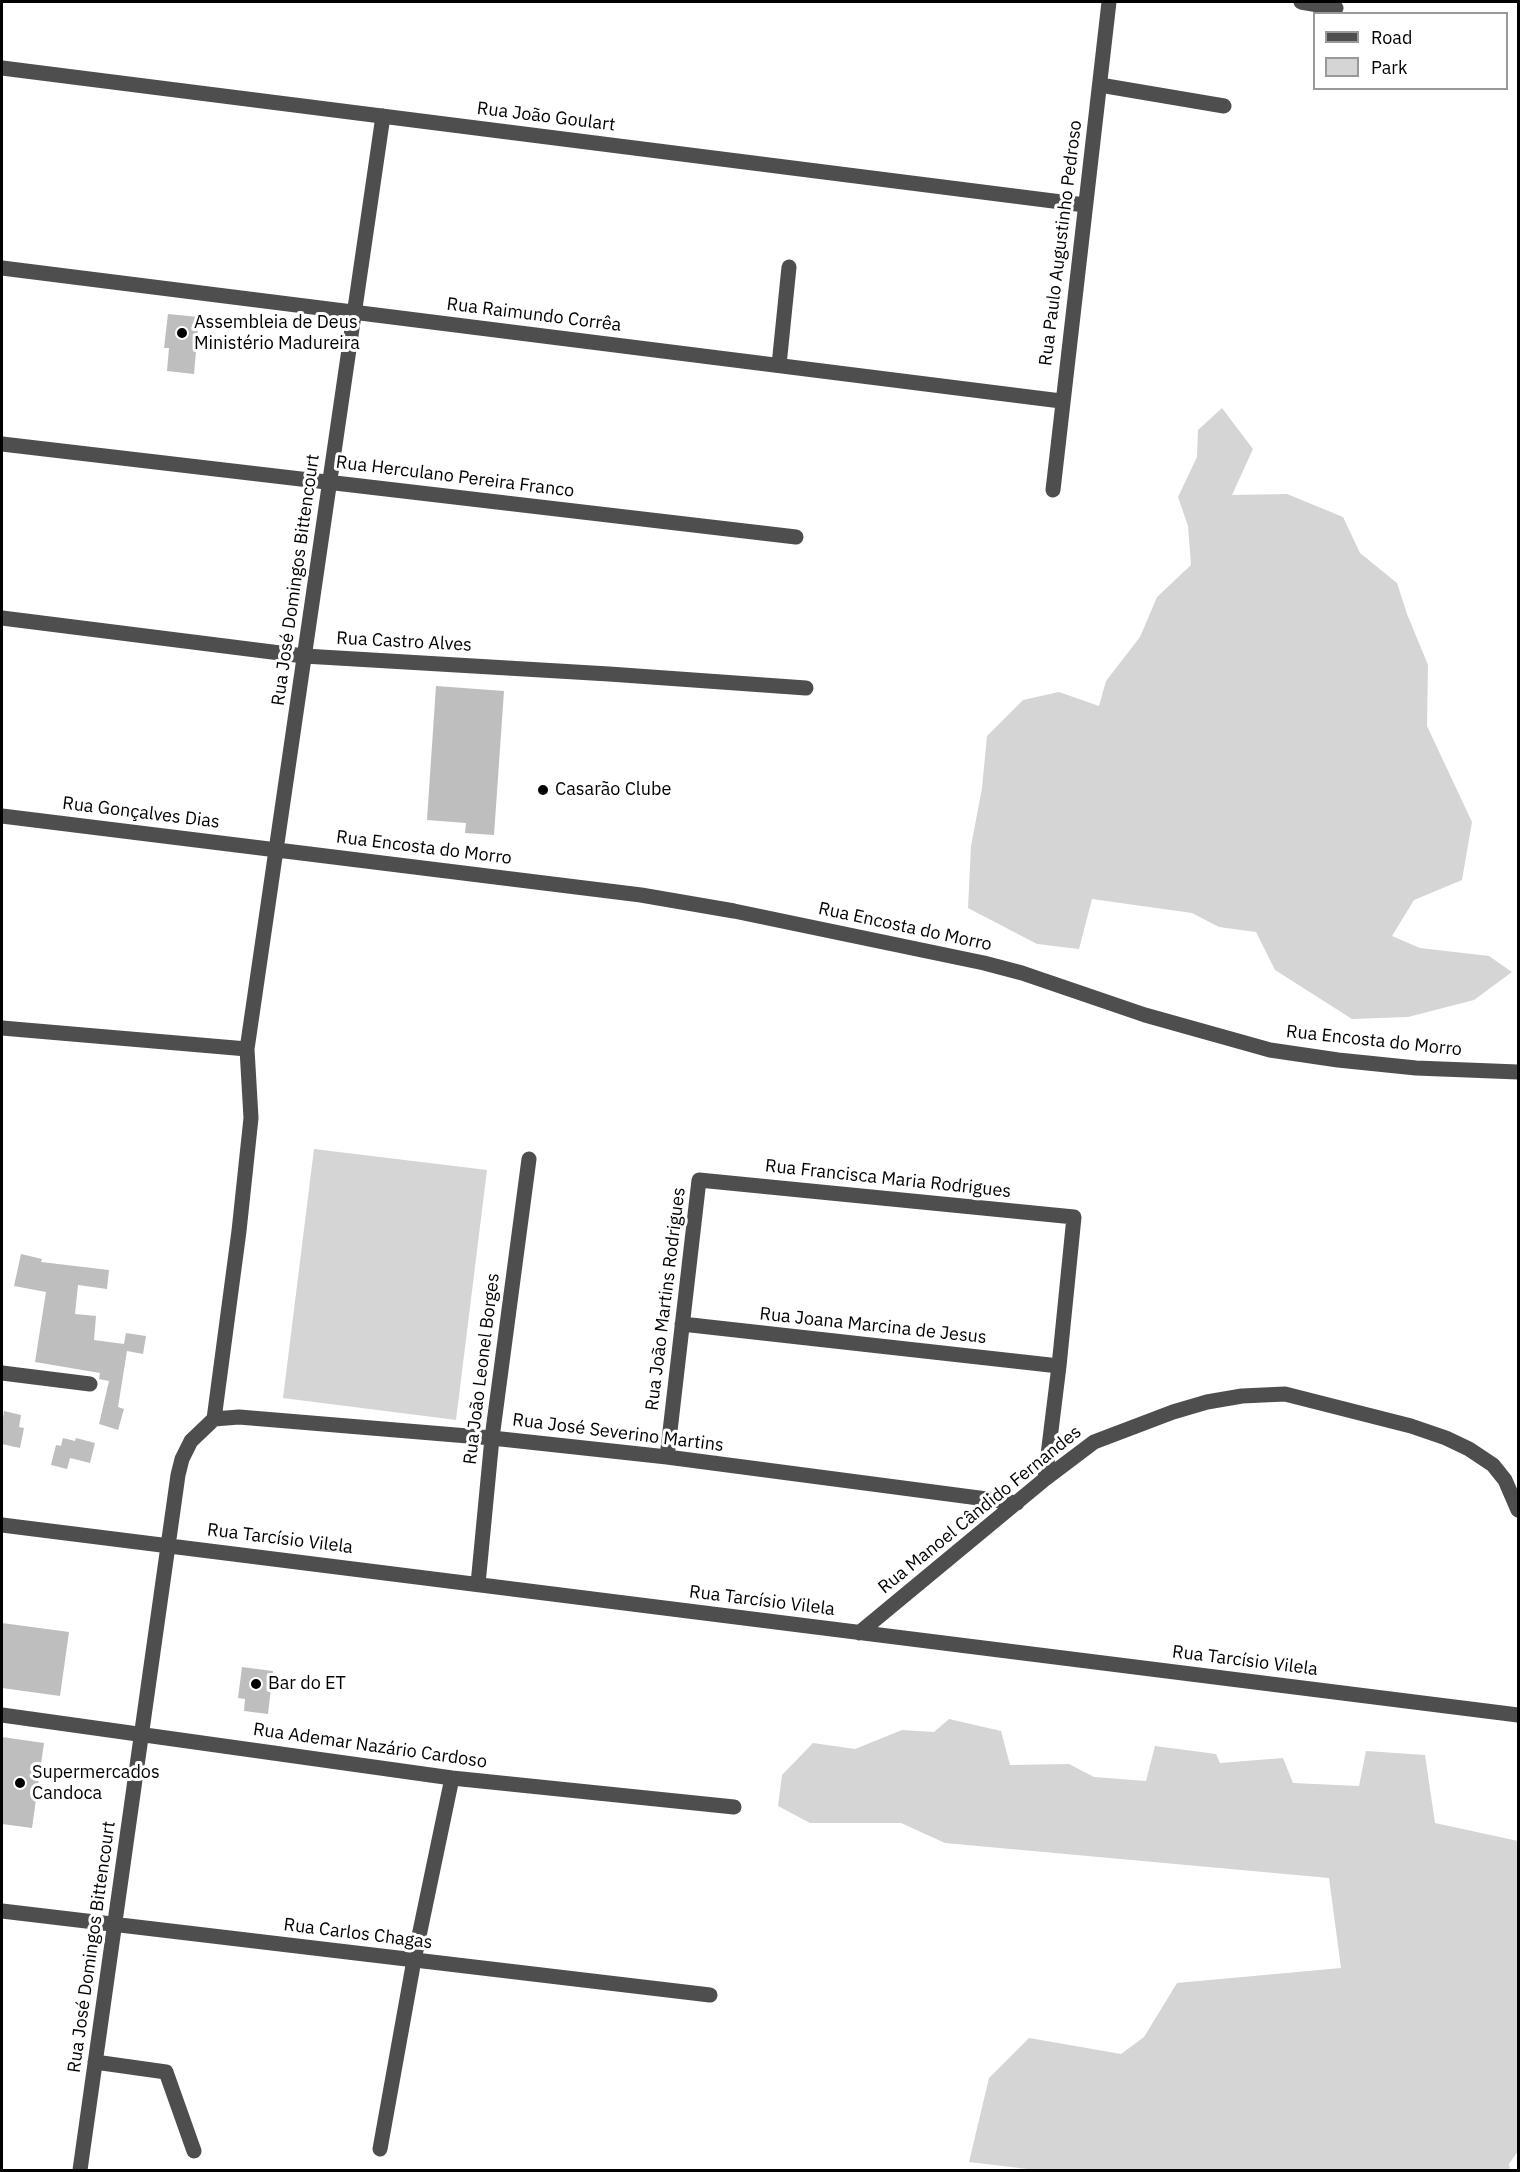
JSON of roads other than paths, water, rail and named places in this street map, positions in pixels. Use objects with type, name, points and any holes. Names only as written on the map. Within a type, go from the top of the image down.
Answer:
[{"type":"street","name":"Rua Paulo Augustinho Pedroso","points":[[1053,490],[1061,400],[1100,85],[1104,2]]},
{"type":"street","points":[[1301,2],[1336,8]]},
{"type":"street","name":"Rua João Goulart","points":[[2,68],[1085,205]]},
{"type":"street","points":[[1100,85],[1224,106]]},
{"type":"street","name":"Rua José Domingos Bittencourt","points":[[80,2170],[182,1459],[191,1441],[214,1419],[239,1231],[251,1118],[247,1049],[382,116]]},
{"type":"street","points":[[779,365],[789,267]]},
{"type":"street","name":"Rua Raimundo Corrêa","points":[[2,268],[1061,400]]},
{"type":"street","name":"Rua Herculano Pereira Franco","points":[[2,444],[796,537]]},
{"type":"street","name":"Rua Castro Alves","points":[[2,618],[304,656],[806,688]]},
{"type":"street","name":"Rua Gonçalves Dias","points":[[2,816],[276,849]]},
{"type":"street","name":"Rua Encosta do Morro","points":[[276,849],[561,884],[734,911],[1013,970],[1145,1015],[1270,1050],[1416,1068],[1518,1072]]},
{"type":"street","points":[[2,1028],[247,1049]]},
{"type":"street","name":"Rua João Leonel Borges","points":[[478,1584],[492,1438],[529,1159]]},
{"type":"street","name":"Rua Francisca Maria Rodrigues","points":[[699,1180],[1074,1217],[1059,1366]]},
{"type":"street","name":"Rua João Martins Rodrigues","points":[[667,1457],[699,1180]]},
{"type":"street","name":"Rua Joana Marcina de Jesus","points":[[682,1324],[1059,1366]]},
{"type":"street","points":[[1045,1479],[1059,1366]]},
{"type":"street","points":[[2,1373],[90,1384]]},
{"type":"street","name":"Rua Manoel Cândido Fernandes","points":[[860,1633],[1045,1479],[1094,1442],[1173,1412],[1207,1402],[1242,1396],[1285,1394],[1411,1426],[1446,1438],[1470,1449],[1493,1465],[1505,1480],[1518,1510]]},
{"type":"street","name":"Rua José Severino Martins","points":[[214,1419],[239,1417],[492,1438],[667,1457],[1017,1503]]},
{"type":"street","name":"Rua Tarcísio Vilela","points":[[2,1525],[1518,1715]]},
{"type":"street","name":"Rua Ademar Nazário Cardoso","points":[[2,1715],[453,1778],[734,1807]]},
{"type":"street","points":[[380,2149],[414,1960],[453,1778]]},
{"type":"street","name":"Rua Carlos Chagas","points":[[2,1911],[710,1995]]},
{"type":"street","points":[[95,2062],[166,2072],[194,2151]]},
{"type":"place","name":"Assembleia de Deus Ministério Madureira","points":[[182,333]]},
{"type":"place","name":"Casarão Clube","points":[[543,790]]},
{"type":"place","name":"Bar do ET","points":[[256,1684]]},
{"type":"place","name":"Supermercados Candoca","points":[[20,1783]]}]
